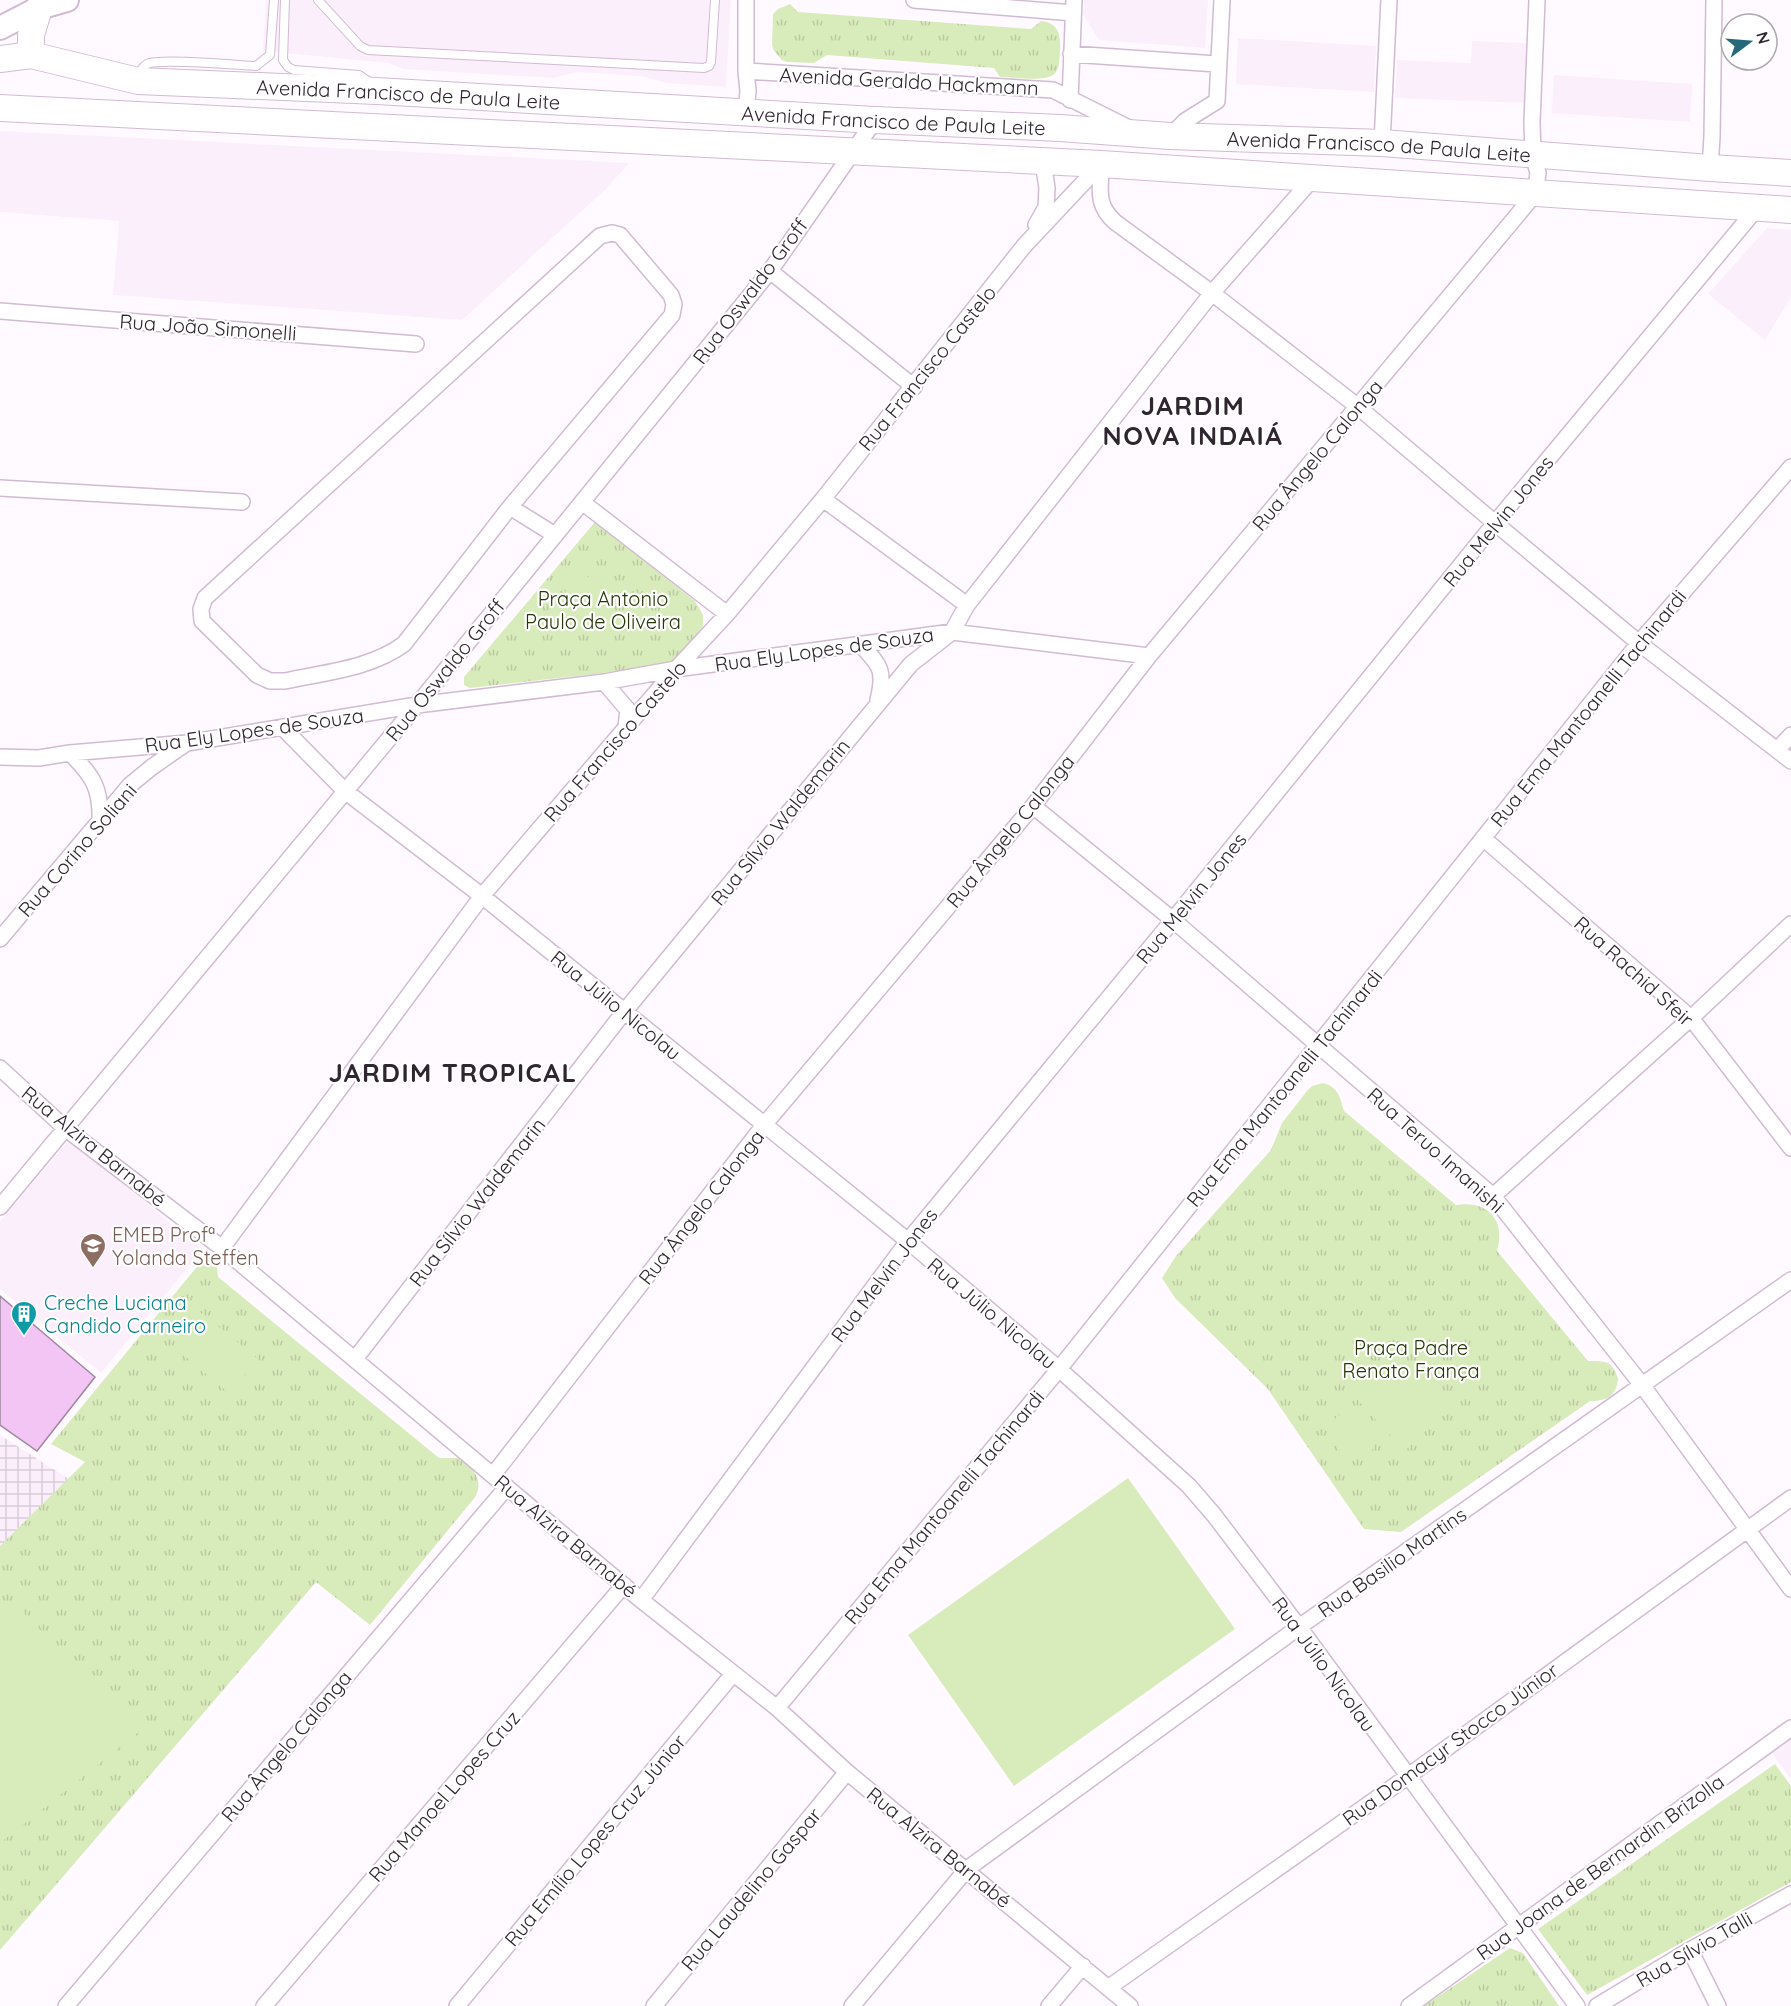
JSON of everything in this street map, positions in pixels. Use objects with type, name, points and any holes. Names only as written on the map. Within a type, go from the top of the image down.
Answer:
[{"type":"main road","points":[[0,28],[39,8],[67,0]]},
{"type":"main road","points":[[31,55],[31,35],[39,8]]},
{"type":"main road","name":"Avenida Francisco de Paula Leite","points":[[0,59],[31,55],[138,81],[377,91],[1170,136],[1382,143],[1791,173]]},
{"type":"main road","points":[[261,122],[264,86]]},
{"type":"main road","name":"Avenida Francisco de Paula Leite","points":[[0,108],[1101,164],[1791,210]]},
{"type":"street","points":[[746,0],[747,112]]},
{"type":"street","points":[[914,0],[1073,6],[1070,100]]},
{"type":"street","points":[[1170,136],[1185,121],[1217,101],[1217,64],[1222,0]]},
{"type":"street","points":[[1382,143],[1389,0]]},
{"type":"street","points":[[1535,194],[1538,174],[1533,155],[1532,123],[1536,0]]},
{"type":"street","points":[[1710,168],[1714,0]]},
{"type":"street","points":[[1071,54],[1217,64]]},
{"type":"street","name":"Avenida Geraldo Hackmann","points":[[746,71],[1053,90],[1137,133]]},
{"type":"street","name":"Rua Oswaldo Groff","points":[[0,1207],[417,705],[770,271],[875,120]]},
{"type":"street","name":"Rua Francisco Castelo","points":[[1024,246],[1046,207],[1047,188],[1043,162]]},
{"type":"street","points":[[1101,164],[1101,203],[1105,213],[1358,406],[1495,524],[1639,643],[1791,760]]},
{"type":"street","name":"Rua Francisco Castelo","points":[[222,1248],[482,896],[676,669],[727,614],[823,499],[1024,246],[1101,164]]},
{"type":"street","name":"Rua Sílvio Waldemarin","points":[[355,1359],[624,1012],[911,664],[952,632],[967,604],[1212,293],[1314,177]]},
{"type":"street","name":"Rua Ângelo Calonga","points":[[493,1475],[764,1125],[1033,806],[1149,656],[1535,194]]},
{"type":"street","name":"Rua Melvin Jones","points":[[641,1600],[908,1241],[1757,208]]},
{"type":"street","points":[[612,233],[621,235],[671,295],[674,303],[672,315],[510,507],[404,644],[390,655],[373,662],[285,681],[270,681],[257,675],[202,621],[201,609],[205,598],[600,236],[612,233]]},
{"type":"street","points":[[770,271],[914,387]]},
{"type":"street","name":"Rua João Simonelli","points":[[0,311],[416,344]]},
{"type":"street","name":"Rua Ema Mantoanelli Tachinardi","points":[[777,1708],[1059,1369],[1639,643],[1791,467]]},
{"type":"street","points":[[0,488],[242,502]]},
{"type":"street","points":[[823,499],[967,604]]},
{"type":"street","points":[[582,502],[727,614]]},
{"type":"street","points":[[510,507],[555,535]]},
{"type":"street","name":"Rua Ely Lopes de Souza","points":[[0,757],[39,758],[70,753],[187,743],[417,705],[604,682],[676,669],[952,632],[1149,656]]},
{"type":"street","points":[[861,645],[876,661],[883,679],[877,705]]},
{"type":"street","points":[[604,682],[627,710],[626,727]]},
{"type":"street","name":"Rua Júlio Nicolau","points":[[282,727],[345,791],[482,896],[908,1241],[1059,1369],[1189,1486],[1214,1515],[1299,1628],[1577,2006]]},
{"type":"street","points":[[1778,749],[1791,735]]},
{"type":"street","name":"Rua Corino Soliani","points":[[0,939],[130,786],[152,767],[187,743]]},
{"type":"street","points":[[70,753],[85,768],[94,783],[100,799],[100,821]]},
{"type":"street","name":"Rua Teruo Imanishi","points":[[1033,806],[1173,920],[1493,1196],[1642,1385],[1791,1589]]},
{"type":"street","name":"Rua Rachid Sfeir","points":[[1483,838],[1691,1018],[1791,1148]]},
{"type":"street","points":[[1493,1196],[1691,1018],[1791,924]]},
{"type":"street","name":"Rua Alzira Barnabé","points":[[0,1068],[65,1128],[222,1248],[641,1600],[777,1708],[847,1772],[1131,2006]]},
{"type":"street","name":"Rua Basilio Martins","points":[[852,2006],[967,1869],[1299,1628],[1791,1280]]},
{"type":"street","name":"Rua Ângelo Calonga","points":[[66,2006],[507,1487]]},
{"type":"street","name":"Rua Domacyr Stocco Júnior","points":[[1107,1988],[1407,1777],[1791,1498]]},
{"type":"street","name":"Rua Manoel Lopes Cruz","points":[[264,2006],[624,1585]]},
{"type":"street","name":"Rua Emílio Lopes Cruz Júnior","points":[[458,2006],[733,1674]]},
{"type":"street","name":"Rua Joana de Bernardin Brizolla","points":[[1409,2006],[1791,1728]]},
{"type":"street","name":"Rua Laudelino Gaspar","points":[[654,2006],[847,1772]]},
{"type":"street","name":"Rua Sílvio Talli","points":[[1597,2006],[1690,1950],[1791,1894]]},
{"type":"street","points":[[1690,1950],[1718,2006]]},
{"type":"street","points":[[1049,2006],[1083,1966]]},
{"type":"lane","points":[[138,81],[141,69],[152,63],[256,66],[270,55],[274,0]]},
{"type":"lane","points":[[285,0],[283,60],[288,67],[294,70],[358,75],[368,79],[377,91]]},
{"type":"lane","points":[[318,0],[360,46],[368,50],[704,69],[711,62],[715,0]]},
{"type":"shaded area","points":[[266,0],[731,0],[726,87],[666,83],[641,76],[577,72],[554,78],[403,69],[389,63],[263,51]]},
{"type":"shaded area","points":[[1084,0],[1208,0],[1205,48],[1099,40],[1083,14]]},
{"type":"shaded area","points":[[1238,38],[1376,46],[1374,92],[1236,84]]},
{"type":"shaded area","points":[[1472,41],[1526,43],[1524,103],[1395,98],[1397,60],[1471,63]]},
{"type":"shaded area","points":[[1554,75],[1692,84],[1690,122],[1552,113]]},
{"type":"shaded area","points":[[0,131],[629,163],[606,189],[462,320],[113,295],[119,221],[0,212]]},
{"type":"shaded area","points":[[1767,228],[1791,230],[1791,297],[1765,340],[1708,294]]},
{"type":"shaded area","name":"EMEB Profª Yolanda Steffen","points":[[70,1139],[202,1250],[101,1373],[0,1289],[0,1221]]},
{"type":"shaded area","points":[[0,1435],[72,1481],[0,1552]]},
{"type":"shaded area","points":[[1791,1738],[1791,1779],[1771,1752]]},
{"type":"green space","points":[[790,4],[798,12],[1031,29],[1041,21],[1047,22],[1058,32],[1059,65],[1053,75],[1027,79],[1000,77],[994,68],[827,55],[814,63],[787,62],[774,51],[772,45],[773,14]]},
{"type":"green space","name":"Praça Antonio Paulo de Oliveira","points":[[595,522],[695,601],[703,615],[703,626],[672,665],[470,688],[464,685],[464,677]]},
{"type":"green space","points":[[582,572],[608,594],[570,638],[544,616]]},
{"type":"green space","name":"Praça Padre Renato França","points":[[1323,1083],[1335,1090],[1340,1097],[1344,1111],[1456,1205],[1477,1206],[1492,1214],[1499,1230],[1497,1251],[1588,1361],[1608,1363],[1614,1368],[1618,1379],[1615,1390],[1609,1397],[1590,1401],[1401,1532],[1364,1529],[1267,1388],[1175,1298],[1162,1278],[1176,1256],[1271,1150],[1282,1123],[1307,1091],[1312,1086]]},
{"type":"green space","points":[[215,1255],[218,1277],[439,1458],[462,1458],[476,1475],[478,1490],[476,1496],[370,1625],[316,1582],[0,1950],[0,1546],[85,1462],[51,1444],[205,1257]]},
{"type":"green space","points":[[202,1313],[258,1359],[230,1394],[174,1347]]},
{"type":"green space","points":[[1389,1353],[1445,1412],[1405,1451],[1349,1391]]},
{"type":"green space","points":[[1344,1411],[1357,1429],[1365,1428],[1373,1438],[1375,1447],[1365,1456],[1341,1455],[1328,1425]]},
{"type":"green space","points":[[1128,1478],[1235,1629],[1014,1786],[908,1635]]},
{"type":"green space","points":[[21,1610],[139,1732],[0,1843],[0,1628]]},
{"type":"green space","points":[[1775,1764],[1791,1786],[1791,1882],[1587,1995],[1538,1929]]},
{"type":"green space","points":[[1510,1948],[1523,1953],[1559,2006],[1424,2006]]},
{"type":"building","name":"Creche Luciana Candido Carneiro","points":[[0,1296],[95,1377],[37,1451],[0,1425]]},
{"type":"place","name":"EMEB Profª Yolanda Steffen","points":[[93,1269]]},
{"type":"place","name":"Creche Luciana Candido Carneiro","points":[[24,1337]]},
{"type":"district","name":"JARDIM NOVA INDAIÁ","points":[[1193,420]]},
{"type":"district","name":"JARDIM TROPICAL","points":[[453,1072]]}]
